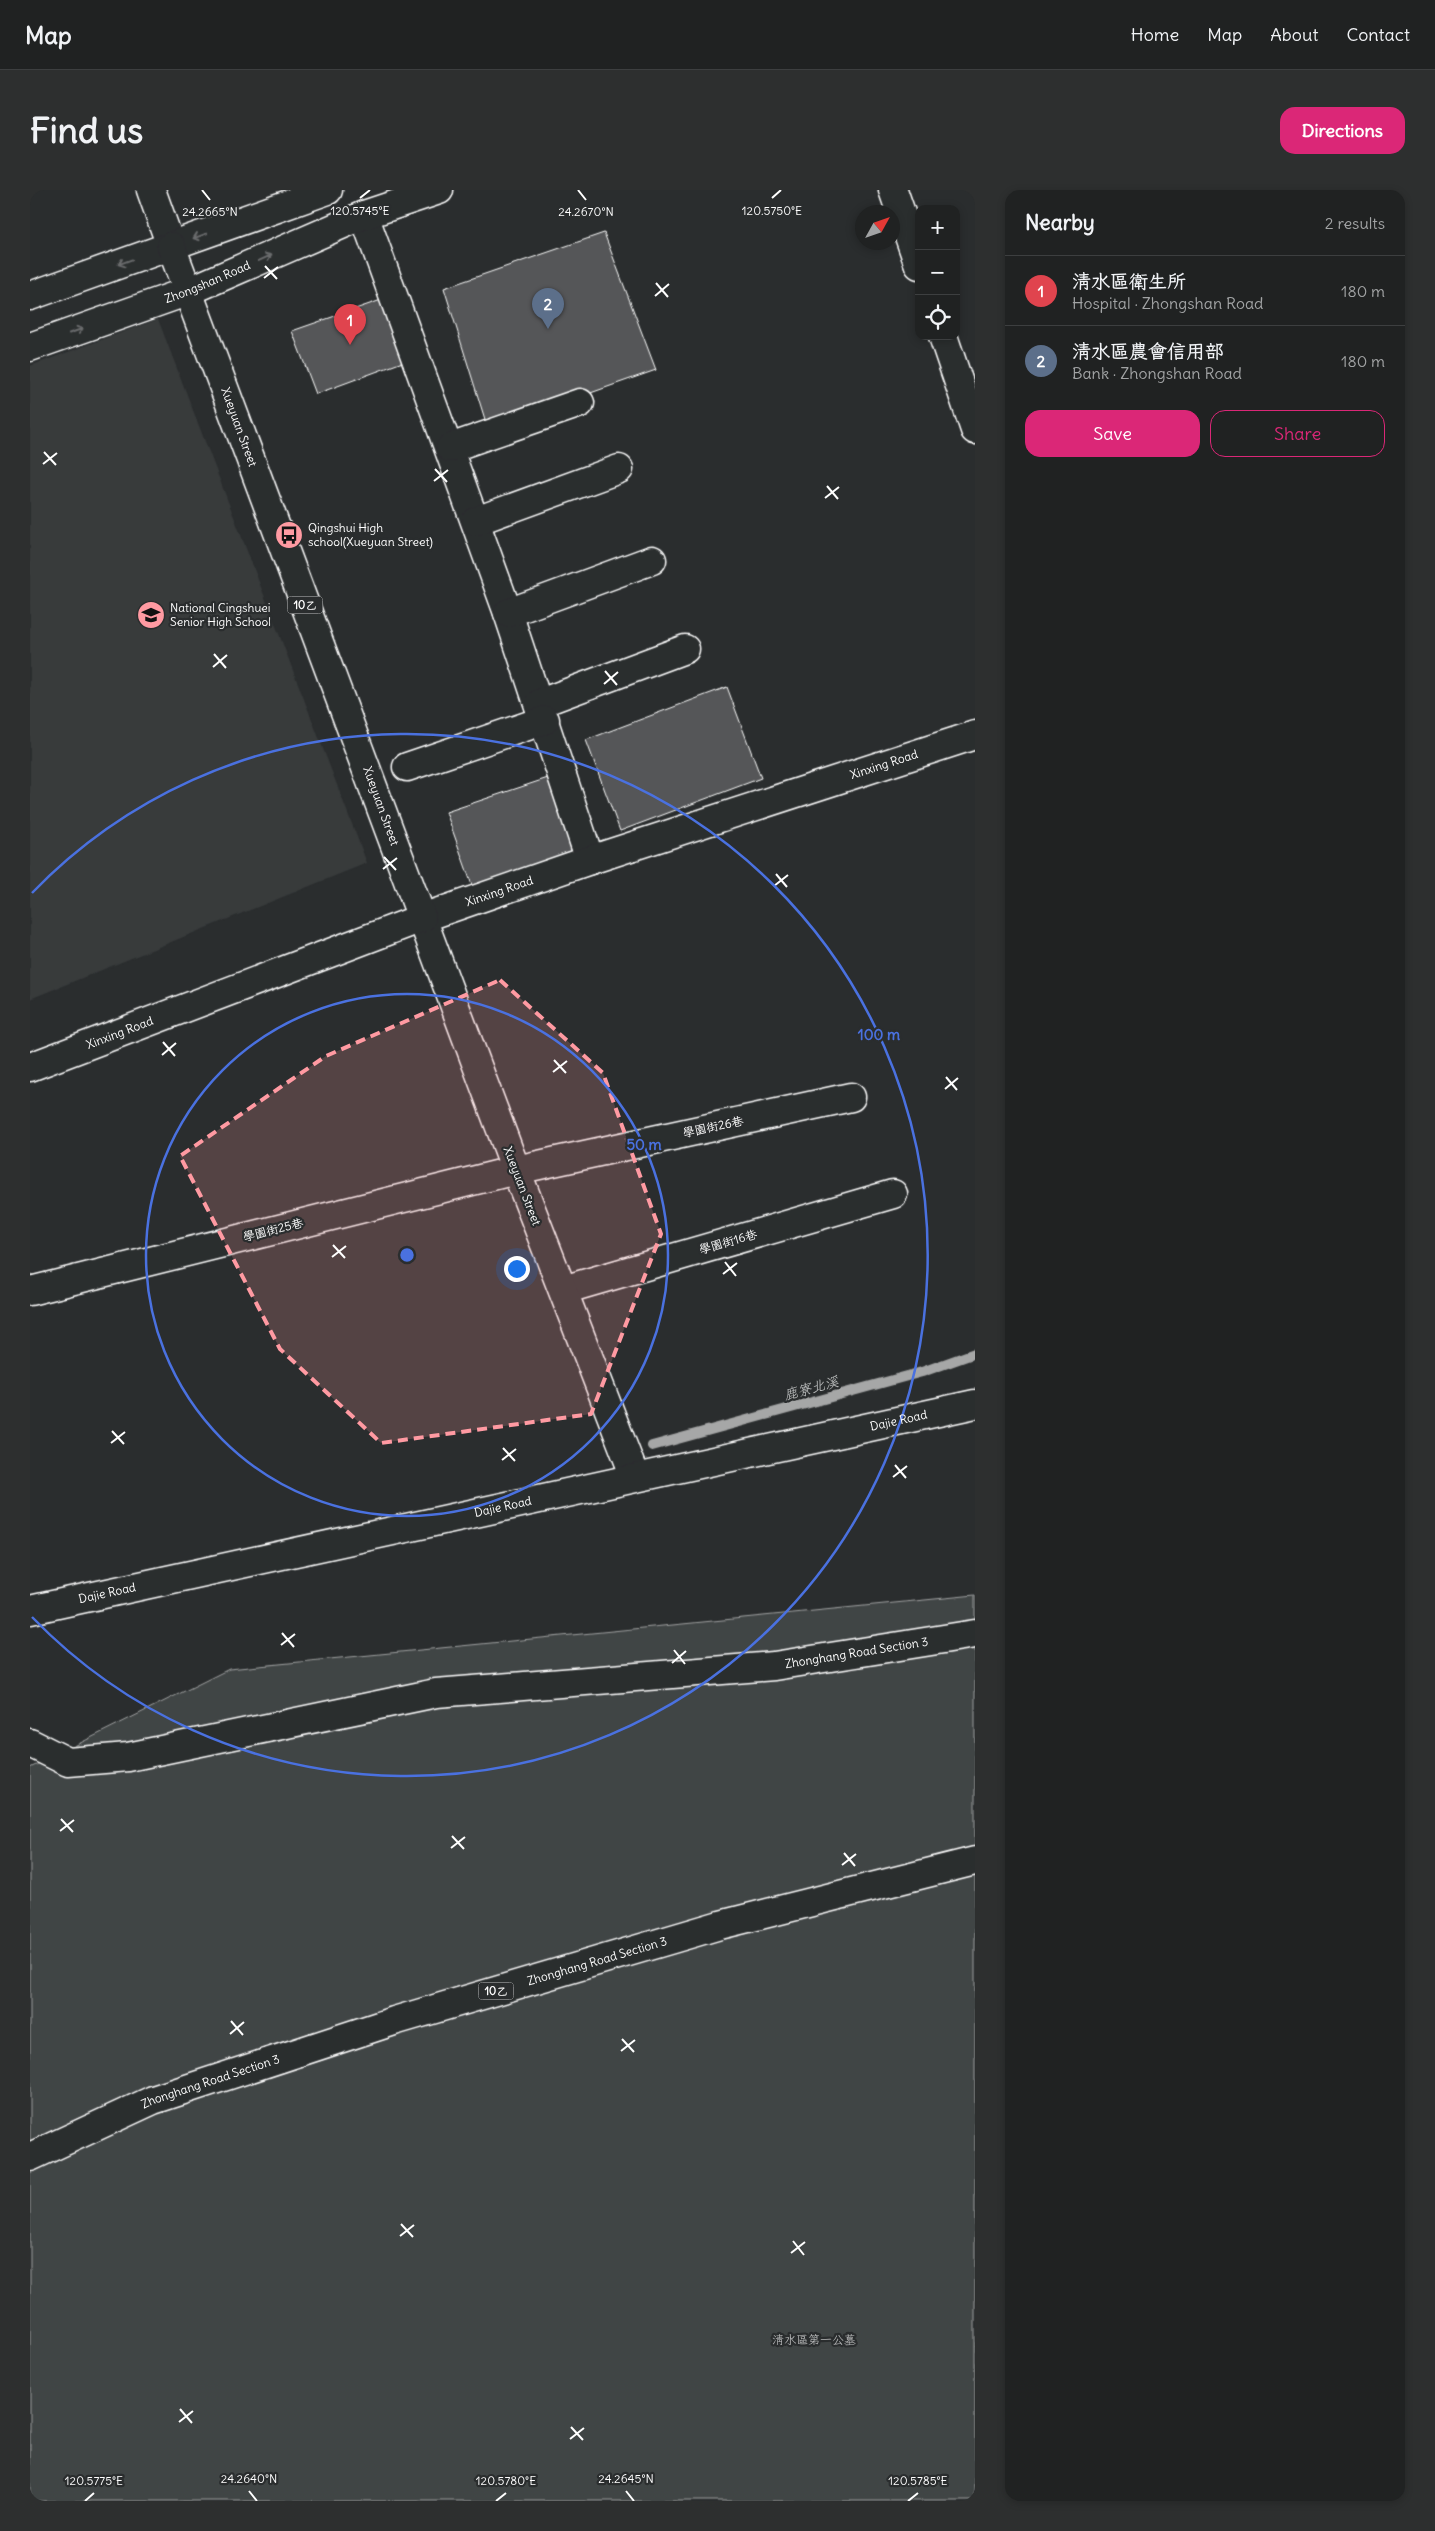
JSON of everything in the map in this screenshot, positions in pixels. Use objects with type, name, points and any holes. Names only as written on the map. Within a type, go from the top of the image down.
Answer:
[{"type":"street","name":"Xueyuan Street","points":[[151,190],[516,1170],[635,1477]]},
{"type":"street","points":[[30,296],[328,190]]},
{"type":"street","name":"Zhongshan Road","points":[[30,347],[189,291],[364,215],[439,190]]},
{"type":"street","points":[[893,190],[915,253]]},
{"type":"street","points":[[364,215],[450,448],[543,712],[590,860]]},
{"type":"street","points":[[944,340],[975,430]]},
{"type":"street","points":[[450,448],[580,403]]},
{"type":"street","points":[[476,521],[619,469]]},
{"type":"street","points":[[508,613],[652,560]]},
{"type":"street","points":[[407,768],[543,712],[685,649]]},
{"type":"street","name":"Xinxing Road","points":[[30,1067],[422,918],[590,860],[975,735]]},
{"type":"street","name":"學園街26巷","points":[[516,1170],[851,1096]]},
{"type":"street","name":"學園街25巷","points":[[30,1291],[516,1170]]},
{"type":"street","name":"學園街16巷","points":[[562,1290],[893,1194]]},
{"type":"street","name":"Dajie Road","points":[[30,1610],[975,1404]]},
{"type":"street","name":"Zhonghang Road Section 3","points":[[30,1743],[68,1762],[128,1757],[436,1693],[774,1666],[975,1634]]},
{"type":"street","name":"Zhonghang Road Section 3","points":[[30,2157],[153,2100],[394,2021],[720,1925],[975,1862]]},
{"type":"highlighted area","points":[[500,980],[603,1073],[661,1234],[591,1414],[381,1443],[280,1349],[180,1156],[326,1056]]},
{"type":"shaded area","name":"National Cingshuei Senior High School","points":[[158,319],[367,863],[30,999],[30,366]]},
{"type":"green space","name":"清水區第一公墓","points":[[975,1595],[975,2501],[30,2501],[30,1768],[229,1669]]},
{"type":"building","points":[[604,233],[656,370],[488,429],[444,288]]},
{"type":"building","points":[[387,298],[408,360],[316,394],[292,331]]},
{"type":"building","points":[[727,687],[761,778],[620,831],[586,740]]},
{"type":"building","points":[[548,778],[574,853],[473,888],[446,812]]},
{"type":"waterway","name":"鹿寮北溪","points":[[652,1446],[922,1372],[975,1353]]},
{"type":"place","name":"清水區農會信用部","points":[[548,329]]},
{"type":"place","name":"清水區衛生所","points":[[350,345]]},
{"type":"place","name":"Qingshui High school(Xueyuan Street)","points":[[289,535]]},
{"type":"place","name":"National Cingshuei Senior High School","points":[[151,615]]}]
